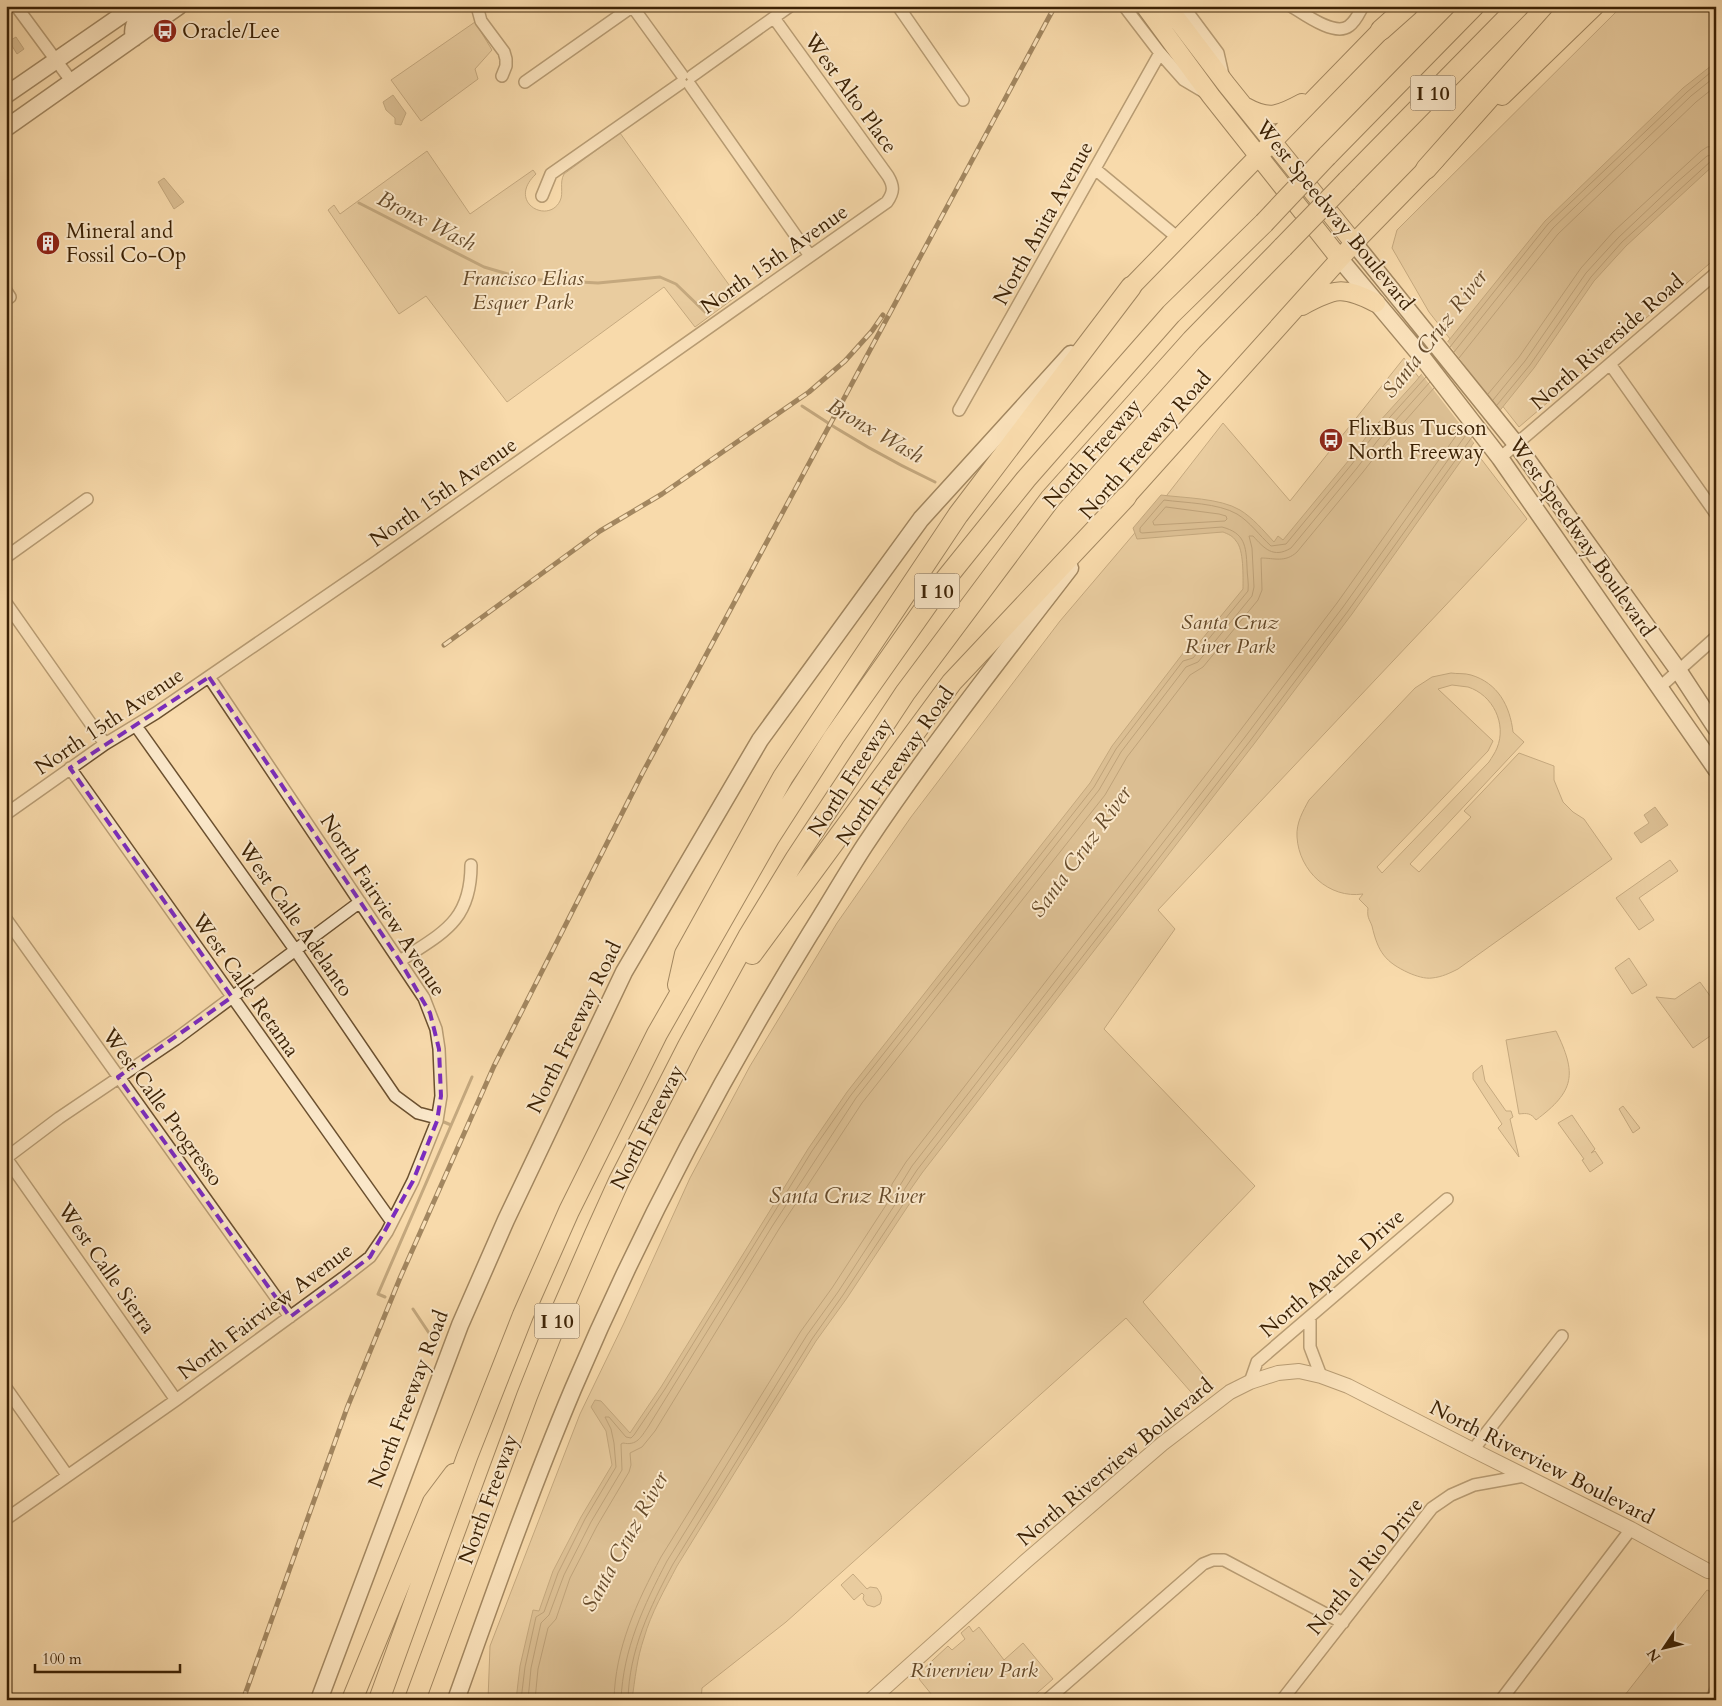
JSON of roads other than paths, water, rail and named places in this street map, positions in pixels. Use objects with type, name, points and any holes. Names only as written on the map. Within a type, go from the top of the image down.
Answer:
[{"type":"highway","points":[[1382,30],[1408,6]]},
{"type":"highway","name":"North Freeway","points":[[379,1700],[467,1457],[527,1306],[565,1219],[673,1006],[769,838],[834,737],[944,581],[1026,479],[1164,321],[1264,223],[1474,6]]},
{"type":"highway","name":"North Freeway","points":[[415,1700],[500,1465],[554,1328],[619,1181],[697,1028],[748,937],[796,858],[904,693],[1050,499],[1192,340],[1519,6]]},
{"type":"highway","points":[[1426,169],[1571,6]]},
{"type":"highway","points":[[673,1006],[685,954],[783,777],[958,515],[1131,287]]},
{"type":"highway","points":[[697,1028],[952,682],[1126,496]]},
{"type":"highway","points":[[352,1700],[433,1502],[467,1457]]},
{"type":"highway","points":[[420,1700],[442,1624]]},
{"type":"main road","points":[[6,95],[134,6]]},
{"type":"main road","points":[[134,38],[132,32],[137,20],[152,6]]},
{"type":"main road","points":[[6,128],[179,6]]},
{"type":"main road","name":"West Speedway Boulevard","points":[[1145,6],[1258,156],[1340,259],[1422,357],[1490,444],[1716,768]]},
{"type":"main road","name":"West Speedway Boulevard","points":[[1179,6],[1226,84],[1516,444],[1678,670],[1716,728]]},
{"type":"main road","name":"North Freeway Road","points":[[319,1700],[460,1325],[506,1220],[624,972],[760,740],[920,518],[1131,287],[1382,30],[1403,6]]},
{"type":"main road","name":"North Freeway Road","points":[[456,1700],[540,1472],[573,1390],[634,1253],[723,1083],[787,971],[870,838],[952,720],[1126,496],[1354,243],[1426,169],[1595,6]]},
{"type":"main road","points":[[1243,105],[1255,112],[1269,116],[1284,114],[1317,95]]},
{"type":"main road","points":[[1293,311],[1323,295],[1344,291],[1357,293],[1376,303]]},
{"type":"street","points":[[16,6],[72,82]]},
{"type":"street","points":[[480,6],[478,10],[481,21],[504,52],[506,66],[502,76]]},
{"type":"street","points":[[525,82],[632,6],[810,256]]},
{"type":"street","points":[[542,196],[551,174],[790,6]]},
{"type":"street","points":[[898,6],[963,100]]},
{"type":"street","points":[[1124,6],[1160,53],[1184,80],[1212,96]]},
{"type":"street","points":[[1290,6],[1331,28],[1340,30],[1355,21],[1363,6]]},
{"type":"street","name":"West Alto Place","points":[[774,18],[888,176],[893,186],[893,192]]},
{"type":"street","name":"North Anita Avenue","points":[[959,410],[1160,53]]},
{"type":"street","points":[[1095,169],[1178,238]]},
{"type":"street","name":"North 15th Avenue","points":[[6,814],[105,744],[136,726],[209,677],[373,564],[887,202],[893,192]]},
{"type":"street","name":"North Riverside Road","points":[[1500,458],[1610,364],[1714,279]]},
{"type":"street","points":[[1610,364],[1716,514]]},
{"type":"street","points":[[6,557],[87,499]]},
{"type":"street","points":[[6,603],[105,744]]},
{"type":"street","points":[[1660,686],[1716,636]]},
{"type":"street","name":"North Fairview Avenue","points":[[6,1518],[176,1400],[370,1257],[392,1222],[413,1180],[437,1118],[441,1096],[439,1049],[436,1029],[424,998],[209,677]]},
{"type":"street","name":"West Calle Adelanto","points":[[136,726],[296,951],[395,1096],[418,1113],[437,1118]]},
{"type":"street","name":"West Calle Retama","points":[[70,768],[392,1222]]},
{"type":"street","points":[[400,961],[440,934],[459,915],[467,900],[471,883],[471,866]]},
{"type":"street","points":[[6,1158],[118,1077],[176,1039],[360,902]]},
{"type":"street","name":"West Calle Progresso","points":[[6,919],[290,1317]]},
{"type":"street","name":"West Calle Sierra","points":[[6,1158],[176,1400]]},
{"type":"street","name":"North Apache Drive","points":[[1250,1382],[1257,1362],[1447,1199]]},
{"type":"street","points":[[1310,1317],[1310,1347],[1321,1376]]},
{"type":"street","points":[[1473,1450],[1562,1336]]},
{"type":"street","name":"North Riverview Boulevard","points":[[871,1700],[1026,1561],[1162,1444],[1230,1392],[1250,1382],[1278,1373],[1299,1371],[1321,1376],[1348,1386],[1631,1529],[1708,1571],[1716,1572]]},
{"type":"street","points":[[6,1388],[67,1475]]},
{"type":"street","name":"North el Rio Drive","points":[[1282,1700],[1432,1508],[1451,1495],[1474,1485],[1524,1476]]},
{"type":"street","points":[[1501,1700],[1631,1529]]},
{"type":"street","points":[[1047,1700],[1203,1564],[1213,1560],[1224,1560],[1343,1623]]},
{"type":"water","points":[[16,37],[24,49],[17,54],[9,41]]},
{"type":"water","name":"Santa Cruz River","points":[[1716,62],[1716,163],[1626,246],[1594,281],[1534,368],[1473,444],[1352,614],[1254,744],[922,1173],[908,1193],[914,1197],[816,1341],[677,1566],[650,1619],[638,1661],[632,1700],[516,1700],[520,1666],[533,1610],[539,1611],[553,1571],[581,1517],[612,1465],[606,1431],[591,1407],[595,1400],[601,1401],[630,1433],[661,1387],[808,1149],[847,1092],[1090,783],[1112,746],[1184,652],[1189,655],[1243,589],[1243,564],[1239,545],[1229,534],[1223,532],[1137,539],[1133,528],[1161,495],[1212,501],[1232,506],[1258,524],[1274,542],[1278,536],[1283,540],[1369,433],[1416,381],[1545,221],[1683,88]]},
{"type":"water","points":[[393,95],[406,113],[401,125],[395,124],[395,118],[386,110],[383,102]]},
{"type":"water","points":[[164,178],[184,202],[174,209],[158,182]]},
{"type":"water","points":[[1655,807],[1668,825],[1641,843],[1634,833],[1649,823],[1644,815]]},
{"type":"waterway","name":"Bronx Wash","points":[[359,203],[484,267],[525,279],[598,283],[660,277],[676,284],[705,312]]},
{"type":"waterway","name":"Bronx Wash","points":[[802,406],[867,447],[935,482]]},
{"type":"waterway","points":[[385,1297],[378,1294],[472,1077]]},
{"type":"waterway","points":[[444,1122],[451,1125]]},
{"type":"waterway","points":[[413,1309],[431,1336]]},
{"type":"waterway","points":[[1705,1700],[1716,1676]]},
{"type":"railway","points":[[243,1700],[347,1408],[400,1278],[494,1066],[642,774],[1055,6]]},
{"type":"railway","points":[[444,645],[600,531],[662,494],[809,392],[845,361],[872,331],[883,315]]},
{"type":"place","name":"Oracle/Lee","points":[[165,31]]},
{"type":"place","name":"Mineral and Fossil Co-Op","points":[[48,243]]},
{"type":"place","name":"FlixBus Tucson North Freeway","points":[[1331,440]]},
{"type":"park label","name":"Francisco Elias Esquer Park","points":[[523,290]]},
{"type":"park label","name":"Santa Cruz River Park","points":[[1230,634]]},
{"type":"park label","name":"Riverview Park","points":[[974,1670]]}]
